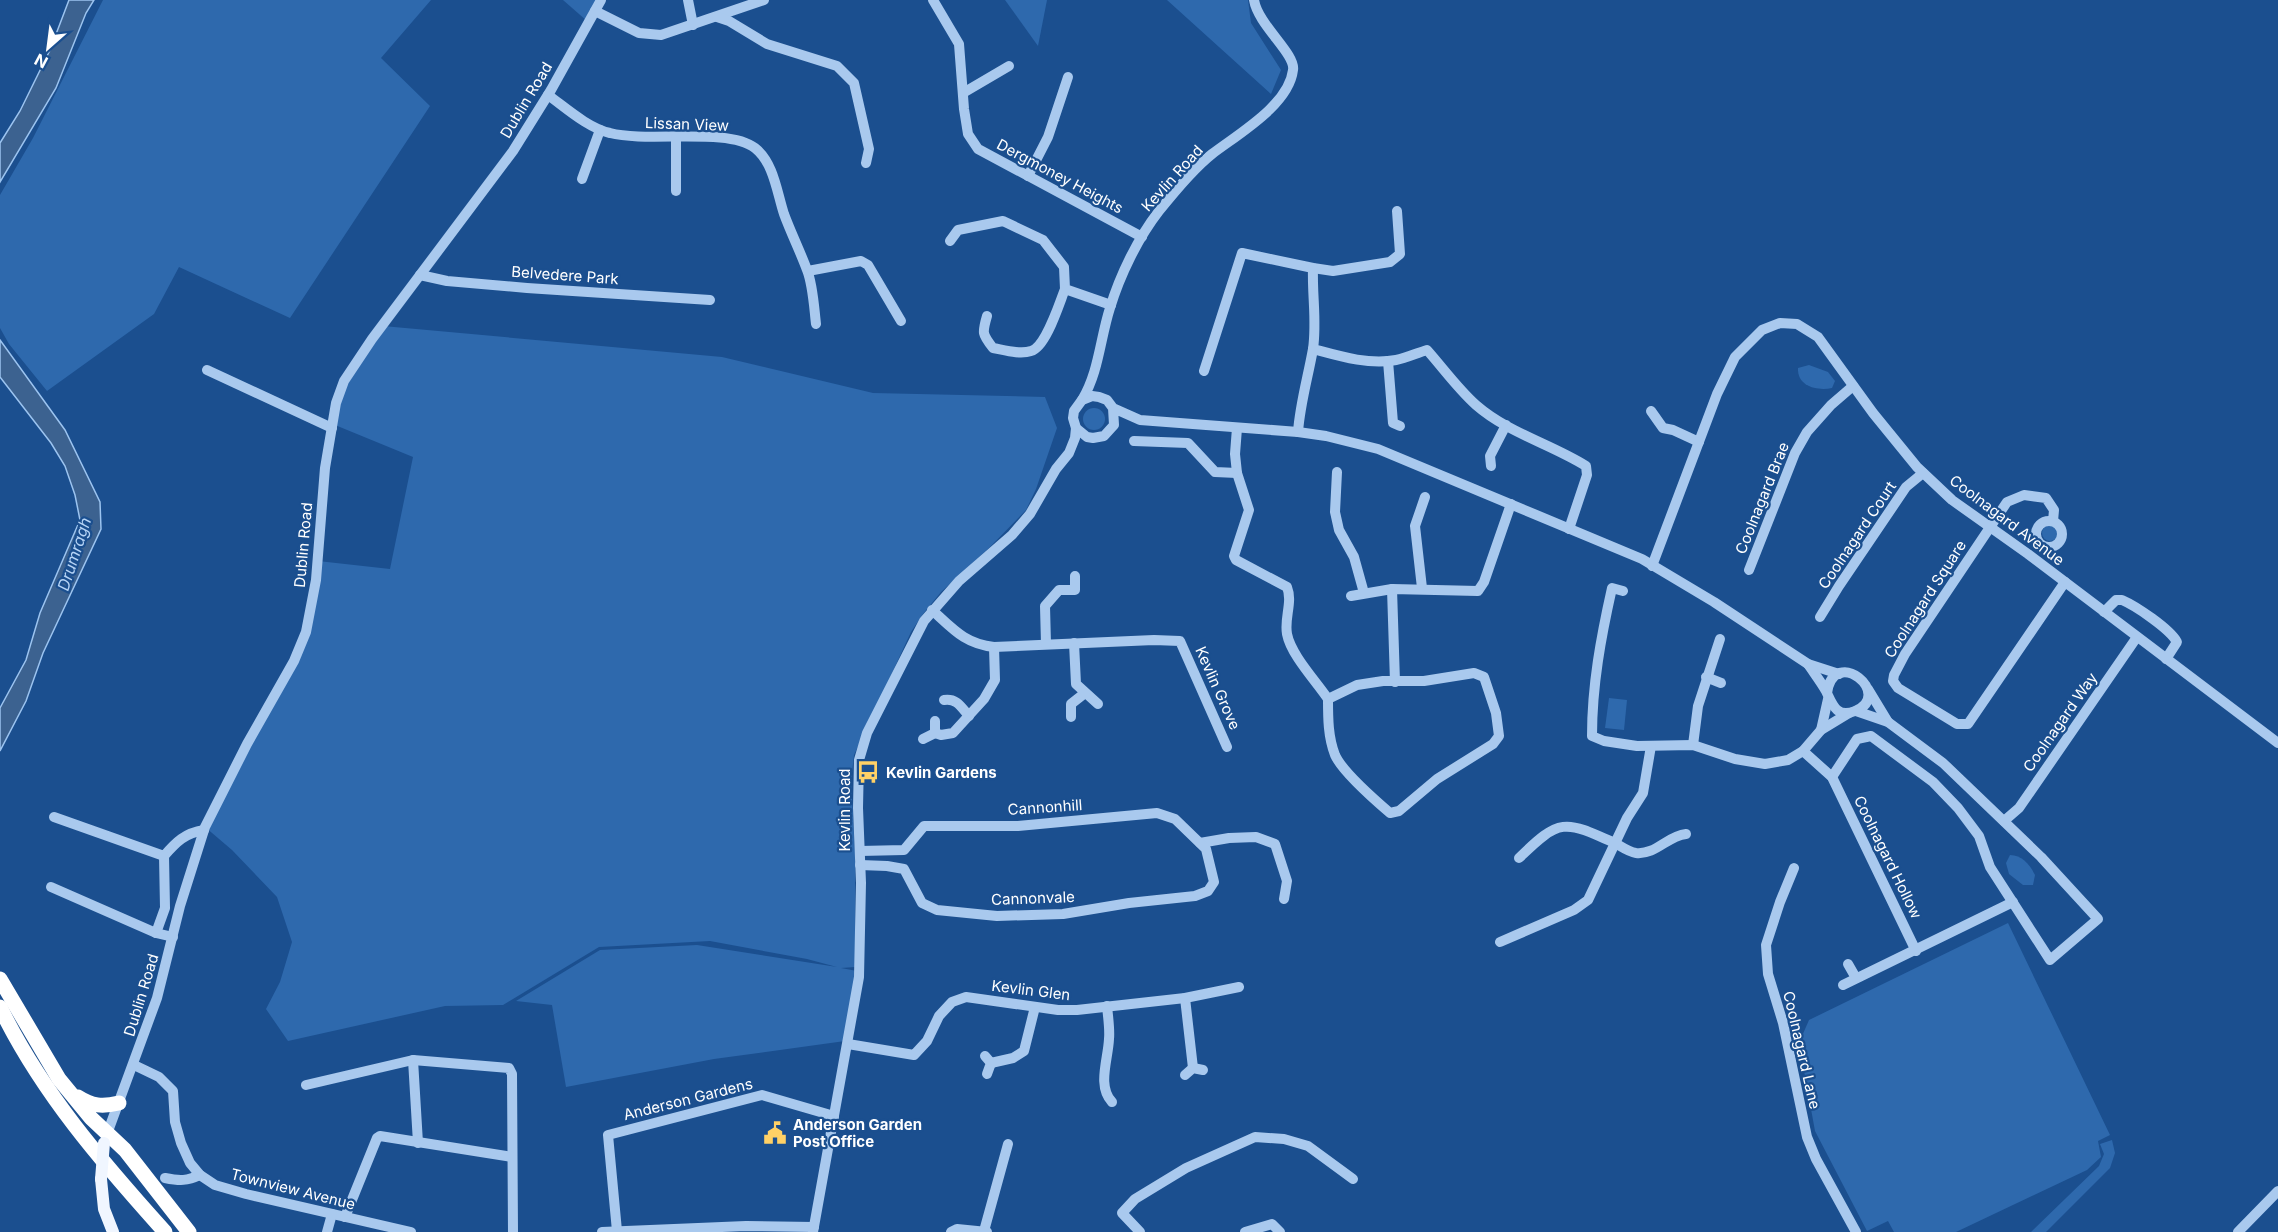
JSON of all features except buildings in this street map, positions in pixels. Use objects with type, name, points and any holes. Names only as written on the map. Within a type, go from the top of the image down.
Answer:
[{"type":"highway","points":[[0,979],[59,1079],[106,1138],[125,1150],[189,1232]]},
{"type":"highway","points":[[0,1007],[28,1058],[87,1144],[165,1232]]},
{"type":"highway","points":[[70,1092],[90,1105],[119,1103]]},
{"type":"main road","points":[[106,1138],[101,1179],[104,1209],[113,1232]]},
{"type":"street","name":"Dublin Road","points":[[106,1138],[157,998],[180,906],[204,831],[232,771],[294,661],[306,632],[316,580],[325,468],[336,403],[344,381],[372,339],[513,151],[548,95],[601,0]]},
{"type":"street","points":[[688,0],[693,25]]},
{"type":"street","points":[[595,11],[639,33],[661,35],[764,0]]},
{"type":"street","name":"Dergmoney Heights","points":[[933,0],[959,44],[968,134],[978,149],[1142,237]]},
{"type":"street","name":"Kevlin Road","points":[[1082,400],[1094,375],[1111,305],[1142,237],[1158,212],[1212,154],[1254,123],[1280,98],[1287,86],[1293,71],[1289,54],[1270,33],[1256,11],[1254,0]]},
{"type":"street","points":[[717,17],[729,21],[767,44],[837,66],[854,83],[868,149],[866,163]]},
{"type":"street","points":[[963,93],[1009,66]]},
{"type":"street","points":[[1028,176],[1048,137],[1068,76]]},
{"type":"street","name":"Lissan View","points":[[548,95],[600,130],[636,137],[732,139],[754,148],[763,156],[774,179],[796,245],[808,271],[816,324]]},
{"type":"street","points":[[582,179],[600,130]]},
{"type":"street","points":[[676,138],[676,191]]},
{"type":"street","points":[[1204,371],[1242,252],[1333,271],[1390,262],[1400,254],[1397,211]]},
{"type":"street","points":[[950,241],[958,230],[1003,221],[1043,240],[1064,267],[1065,289],[1038,348],[1029,352],[993,348],[984,336],[983,330],[987,316]]},
{"type":"street","points":[[808,271],[861,261],[868,265],[901,321]]},
{"type":"street","points":[[1298,432],[1300,408],[1313,349],[1316,317],[1312,268]]},
{"type":"street","name":"Belvedere Park","points":[[420,275],[447,281],[527,288],[710,300]]},
{"type":"street","points":[[1065,289],[1111,305]]},
{"type":"street","name":"Coolnagard Avenue","points":[[1652,566],[1717,394],[1736,357],[1762,330],[1780,323],[1797,324],[1818,337],[1873,413],[1923,473],[1952,500],[2278,743]]},
{"type":"street","points":[[1313,349],[1349,359],[1388,361],[1427,350],[1477,406],[1506,425],[1586,466],[1587,475],[1569,529]]},
{"type":"street","points":[[1388,361],[1393,423],[1400,426]]},
{"type":"street","points":[[207,370],[332,428]]},
{"type":"street","name":"Kevlin Road","points":[[1094,375],[1099,397]]},
{"type":"street","name":"Coolnagard Brae","points":[[1749,570],[1799,446],[1807,432],[1831,405],[1853,386]]},
{"type":"street","points":[[1112,429],[1115,420],[1113,408],[1107,400],[1092,396],[1082,400],[1074,411],[1073,418],[1080,434],[1093,438],[1104,436],[1112,429],[1140,420]]},
{"type":"street","points":[[1113,408],[1140,420],[1298,432],[1326,436],[1378,449],[1652,566],[1714,602],[1808,664],[1839,674]]},
{"type":"street","points":[[1651,411],[1663,428],[1699,442]]},
{"type":"street","points":[[1491,466],[1490,456],[1506,425]]},
{"type":"street","name":"Kevlin Road","points":[[814,1229],[848,1044],[860,964],[859,760],[867,733],[913,641],[932,610],[959,581],[1012,535],[1030,514],[1056,469],[1069,453],[1076,428]]},
{"type":"street","points":[[1237,428],[1235,454],[1237,474],[1249,510],[1234,556],[1236,560],[1287,587],[1290,595],[1287,633],[1292,648],[1328,699],[1328,731],[1336,757],[1390,813],[1399,812],[1437,779],[1493,744],[1499,736],[1496,713],[1484,677],[1474,674],[1424,681],[1383,681],[1357,685],[1328,699]]},
{"type":"street","name":"Kevlin Road","points":[[1069,453],[1093,438]]},
{"type":"street","points":[[1134,441],[1188,443],[1215,472],[1237,474]]},
{"type":"street","points":[[1337,472],[1335,512],[1339,530],[1354,556],[1364,593]]},
{"type":"street","name":"Coolnagard Court","points":[[1820,617],[1906,487],[1923,473]]},
{"type":"street","points":[[1989,526],[2007,502],[2024,495],[2046,498],[2054,510],[2053,521]]},
{"type":"street","points":[[1422,588],[1415,526],[1425,497]]},
{"type":"street","points":[[1351,596],[1392,589],[1478,591],[1484,582],[1511,504]]},
{"type":"street","name":"Coolnagard Square","points":[[1989,526],[1905,654],[1894,675],[1893,681],[1898,688],[1957,724],[1968,724],[2065,582]]},
{"type":"street","points":[[1046,644],[1045,606],[1059,590],[1075,590],[1075,576]]},
{"type":"street","points":[[1623,591],[1612,588],[1599,647],[1592,701],[1592,736],[1604,741],[1637,746],[1693,744],[1735,759],[1765,764],[1788,760],[1803,751],[1821,730],[1866,702],[1868,689]]},
{"type":"street","points":[[1392,589],[1395,682]]},
{"type":"street","points":[[2104,612],[2116,600],[2122,600],[2174,636],[2177,642],[2166,659]]},
{"type":"street","points":[[932,610],[964,640],[980,646],[1074,643],[1076,684],[1098,704]]},
{"type":"street","name":"Coolnagard Way","points":[[2004,821],[2025,800],[2137,637]]},
{"type":"street","points":[[1693,744],[1698,706],[1720,639]]},
{"type":"street","name":"Kevlin Grove","points":[[1074,643],[1180,641],[1227,747]]},
{"type":"street","points":[[923,739],[935,727],[941,735],[953,733],[984,699],[995,680],[994,647]]},
{"type":"street","points":[[1808,664],[1836,710],[1888,722],[1943,763],[2004,821],[2098,919],[2050,960],[1990,867],[1979,836],[1958,808],[1933,782],[1871,736],[1857,739],[1832,777]]},
{"type":"street","points":[[1821,730],[1831,680],[1839,674],[1849,672],[1865,682],[1888,722]]},
{"type":"street","points":[[1706,677],[1721,683]]},
{"type":"street","points":[[1071,717],[1071,704],[1085,693]]},
{"type":"street","points":[[944,700],[957,701],[969,716]]},
{"type":"street","points":[[1500,942],[1574,910],[1588,900],[1627,818],[1643,793],[1651,746]]},
{"type":"street","name":"Coolnagard Hollow","points":[[1803,751],[1832,777],[1916,951]]},
{"type":"street","name":"Cannonhill","points":[[860,851],[904,850],[924,826],[1018,826],[1157,813],[1175,819],[1206,849],[1213,873]]},
{"type":"street","points":[[54,817],[164,856]]},
{"type":"street","points":[[1519,858],[1538,840],[1556,828],[1571,825],[1634,853],[1649,853],[1675,835],[1686,834]]},
{"type":"street","points":[[156,933],[165,908],[164,856],[182,837],[192,832],[204,831]]},
{"type":"street","points":[[1200,843],[1229,838],[1256,837],[1275,844],[1287,881],[1284,899]]},
{"type":"street","name":"Cannonvale","points":[[860,865],[904,869],[922,903],[937,910],[997,916],[1063,914],[1195,896],[1212,888],[1213,873]]},
{"type":"street","name":"Coolnagard Lane","points":[[1794,868],[1766,945],[1767,974],[1783,1023],[1807,1137],[1816,1159],[1856,1232]]},
{"type":"street","points":[[51,886],[156,933],[173,937]]},
{"type":"street","points":[[1843,985],[2013,902]]},
{"type":"street","points":[[1848,964],[1856,978]]},
{"type":"street","name":"Kevlin Glen","points":[[848,1044],[914,1055],[927,1041],[939,1016],[952,1002],[966,997],[1035,1007],[1077,1010],[1185,998],[1239,987]]},
{"type":"street","points":[[1185,998],[1194,1071]]},
{"type":"street","points":[[1105,1099],[1104,1076],[1110,1037],[1107,1006]]},
{"type":"street","points":[[987,1074],[988,1060],[1013,1059],[1024,1051],[1035,1007]]},
{"type":"street","points":[[413,1060],[418,1143]]},
{"type":"street","points":[[306,1085],[413,1060],[509,1068],[512,1074],[513,1232]]},
{"type":"street","points":[[134,1065],[159,1077],[173,1091],[175,1122],[181,1143],[190,1163],[200,1175],[182,1181],[165,1178]]},
{"type":"street","name":"Anderson Gardens","points":[[617,1231],[608,1135],[762,1095],[834,1116]]},
{"type":"street","points":[[345,1217],[377,1138],[386,1136],[512,1157]]},
{"type":"street","points":[[1140,1232],[1122,1214],[1135,1199],[1186,1168],[1255,1137],[1284,1139],[1308,1146],[1353,1179]]},
{"type":"street","points":[[951,1232],[957,1229],[986,1232],[1008,1144]]},
{"type":"street","name":"Townview Avenue","points":[[200,1175],[215,1185],[225,1188],[411,1232]]},
{"type":"street","points":[[2238,1232],[2278,1191]]},
{"type":"street","points":[[327,1232],[332,1214]]},
{"type":"street","points":[[1245,1232],[1276,1228]]},
{"type":"street","points":[[602,1232],[814,1229]]},
{"type":"shaded area","points":[[103,0],[431,0],[381,58],[430,106],[290,318],[179,267],[154,314],[47,391],[9,344],[0,328],[0,195],[33,138]]},
{"type":"shaded area","points":[[563,0],[598,0],[587,21]]},
{"type":"shaded area","points":[[1005,0],[1047,0],[1038,46]]},
{"type":"shaded area","points":[[1167,0],[1248,0],[1251,23],[1281,70],[1271,94]]},
{"type":"shaded area","points":[[383,326],[722,357],[873,393],[1045,397],[1057,428],[1036,489],[1026,510],[941,592],[923,614],[911,632],[854,755],[851,782],[855,852],[855,967],[841,968],[857,971],[845,1041],[714,1059],[566,1087],[552,1005],[516,1001],[600,950],[697,945],[837,967],[807,959],[710,941],[599,947],[503,1005],[445,1006],[288,1041],[266,1009],[280,982],[292,942],[277,897],[232,850],[205,827],[294,661],[318,561],[390,569],[413,457],[335,425],[336,403]]},
{"type":"shaded area","points":[[1809,365],[1828,372],[1835,381],[1832,388],[1815,388],[1801,380],[1798,368]]},
{"type":"shaded area","points":[[1094,408],[1102,411],[1105,419],[1102,427],[1094,430],[1086,427],[1083,419],[1086,411]]},
{"type":"shaded area","points":[[2050,525],[2056,527],[2058,533],[2056,539],[2050,541],[2044,539],[2042,533],[2044,527]]},
{"type":"shaded area","points":[[1609,698],[1627,700],[1624,730],[1605,728]]},
{"type":"shaded area","points":[[2010,855],[2022,859],[2031,868],[2035,875],[2033,885],[2023,885],[2009,874],[2006,863]]},
{"type":"shaded area","points":[[2008,923],[2110,1135],[2098,1141],[2101,1157],[2087,1170],[1956,1232],[1894,1232],[1888,1221],[1867,1231],[1815,1131],[1799,1043],[1809,1020]]},
{"type":"shaded area","points":[[2112,1140],[2115,1153],[2110,1168],[2046,1232],[2031,1232],[2099,1166],[2104,1154],[2100,1144]]},
{"type":"water","points":[[69,0],[94,0],[86,13],[56,88],[0,182],[0,143],[20,111],[50,50]]},
{"type":"water","name":"Drumragh","points":[[0,340],[65,430],[100,502],[101,529],[43,653],[26,701],[0,751],[0,708],[26,660],[40,613],[80,520],[75,495],[65,466],[51,443],[0,377]]},
{"type":"place","name":"Kevlin Gardens","points":[[868,772]]},
{"type":"place","name":"Anderson Garden Post Office","points":[[775,1133]]}]
